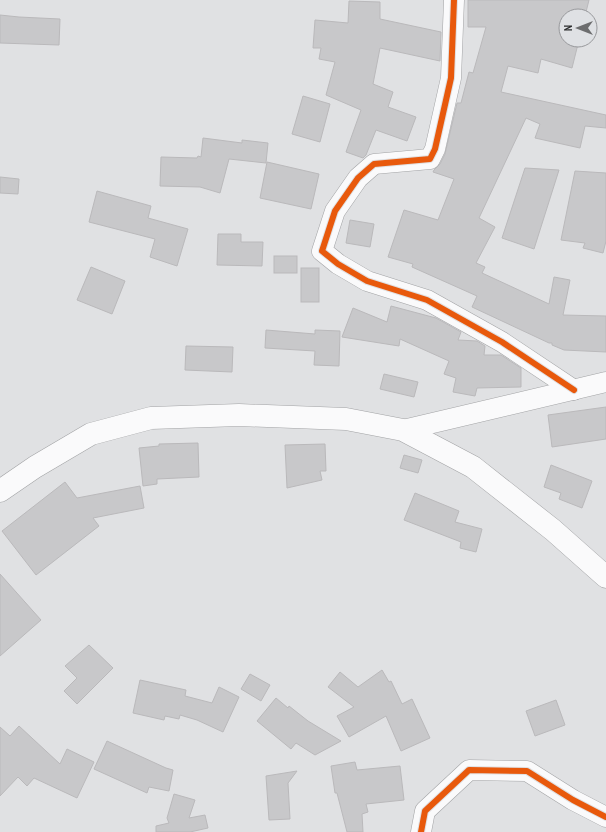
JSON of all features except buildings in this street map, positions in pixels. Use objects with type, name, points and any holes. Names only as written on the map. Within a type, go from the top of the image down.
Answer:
[{"type":"main road","points":[[0,491],[35,466],[91,434],[151,418],[239,415],[338,419],[403,430],[473,466],[553,530],[606,577]]},
{"type":"street","points":[[454,0],[451,78],[435,149],[430,160],[374,164],[358,178],[335,211],[322,251],[338,264],[367,281],[427,300],[502,342],[574,390]]},
{"type":"street","points":[[403,430],[606,382]]},
{"type":"street","points":[[421,832],[425,811],[469,770],[527,771],[573,800],[606,817]]},
{"type":"cycle path","points":[[454,0],[451,78],[435,149],[430,159],[374,164],[358,178],[335,211],[322,251],[338,264],[367,281],[427,300],[502,342],[574,390]]},
{"type":"cycle path","points":[[421,832],[425,811],[469,770],[527,771],[573,800],[606,817]]}]
